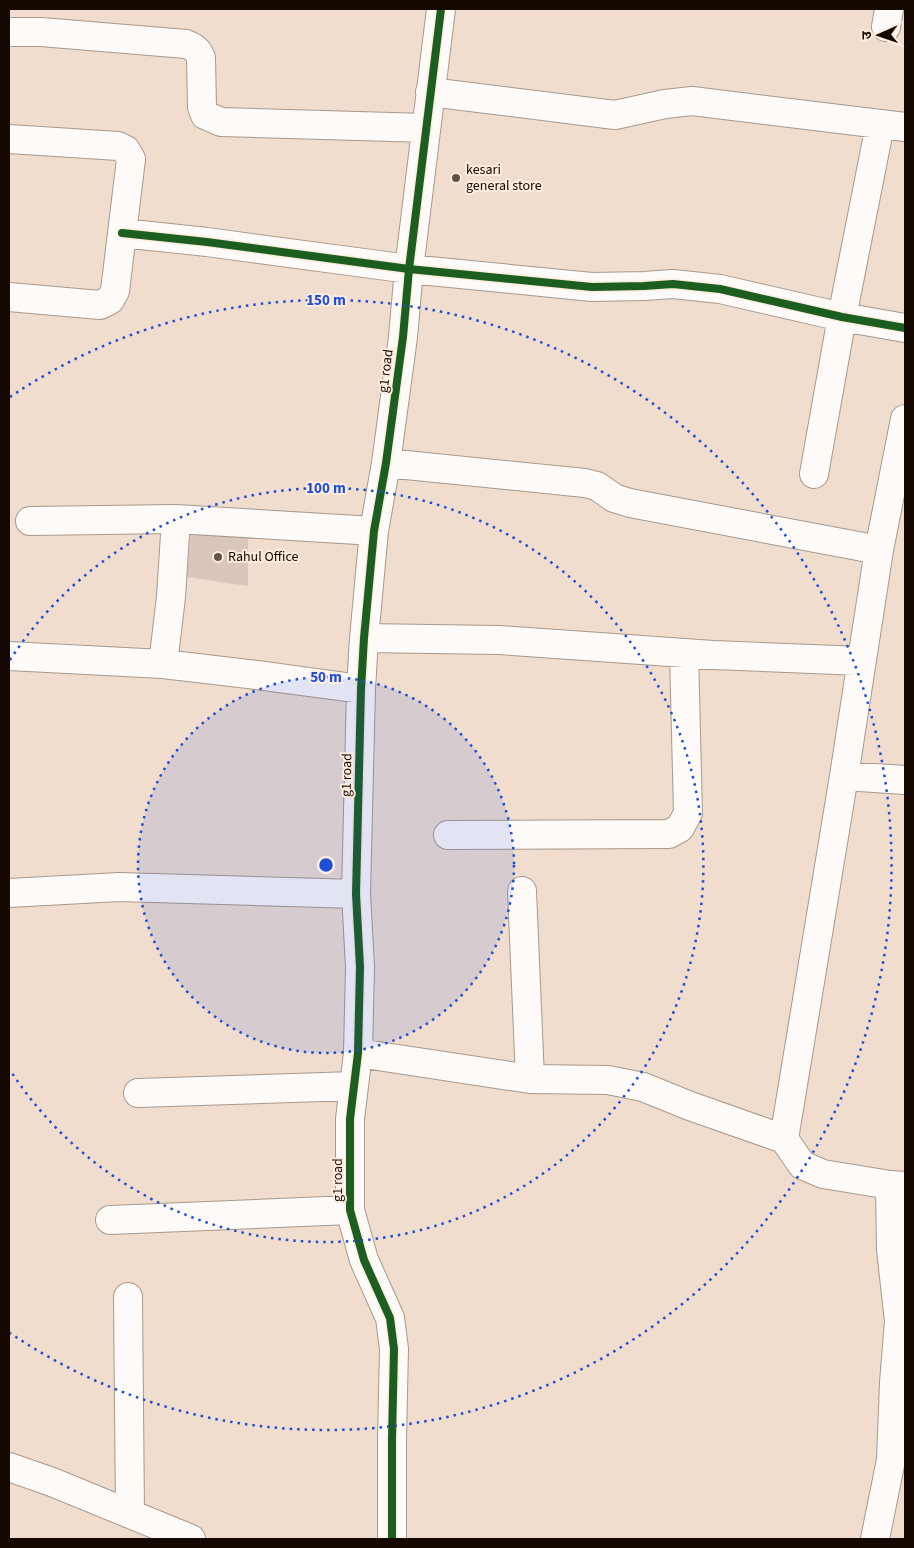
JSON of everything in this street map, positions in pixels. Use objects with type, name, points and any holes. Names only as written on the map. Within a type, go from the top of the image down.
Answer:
[{"type":"street","name":"g1 road","points":[[392,1539],[394,1349],[390,1318],[364,1260],[350,1210],[350,1119],[358,1053],[360,967],[356,894],[361,689],[374,531],[386,463],[403,337],[409,269],[441,9]]},
{"type":"street","points":[[9,32],[41,32],[193,46],[199,51],[201,58],[202,107],[205,116],[221,122],[426,128]]},
{"type":"street","points":[[430,92],[614,115],[665,104],[692,101],[893,126],[842,317],[814,474]]},
{"type":"street","points":[[9,139],[118,146],[126,150],[131,159],[115,291],[110,300],[100,305],[9,297]]},
{"type":"street","points":[[122,233],[207,242],[409,269],[592,286],[673,284],[720,289],[842,317],[905,328]]},
{"type":"street","points":[[784,1139],[844,776],[878,550],[905,419]]},
{"type":"street","points":[[386,463],[585,483],[597,486],[614,498],[630,503],[878,550]]},
{"type":"street","points":[[30,521],[176,519],[374,531]]},
{"type":"street","points":[[163,664],[171,597],[176,519]]},
{"type":"street","points":[[364,638],[499,640],[684,653],[861,660]]},
{"type":"street","points":[[448,835],[669,834],[680,828],[688,813],[684,653]]},
{"type":"street","points":[[9,656],[163,664],[361,689]]},
{"type":"street","points":[[844,776],[905,780]]},
{"type":"street","points":[[9,893],[119,887],[356,894]]},
{"type":"street","points":[[522,891],[530,1080]]},
{"type":"street","points":[[358,1053],[530,1080],[608,1080],[643,1087],[690,1106],[784,1139],[802,1164],[824,1174],[898,1186],[891,1250],[899,1321],[898,1461],[875,1539]]},
{"type":"street","points":[[138,1093],[354,1086]]},
{"type":"street","points":[[110,1220],[350,1210]]},
{"type":"street","points":[[128,1297],[130,1514]]},
{"type":"street","points":[[9,1467],[52,1482],[191,1539]]},
{"type":"building","name":"Rahul Office","points":[[191,530],[248,536],[248,586],[187,577]]},
{"type":"cycle path","points":[[392,1539],[394,1349],[390,1318],[364,1260],[350,1210],[350,1119],[358,1053],[360,967],[356,894],[361,689],[374,531],[386,463],[403,337],[409,269],[441,9]]},
{"type":"cycle path","points":[[122,233],[207,242],[409,269],[592,287],[673,284],[720,289],[842,317],[905,328]]},
{"type":"place","name":"kesari general store","points":[[456,178]]},
{"type":"place","name":"Rahul Office","points":[[218,557]]}]
